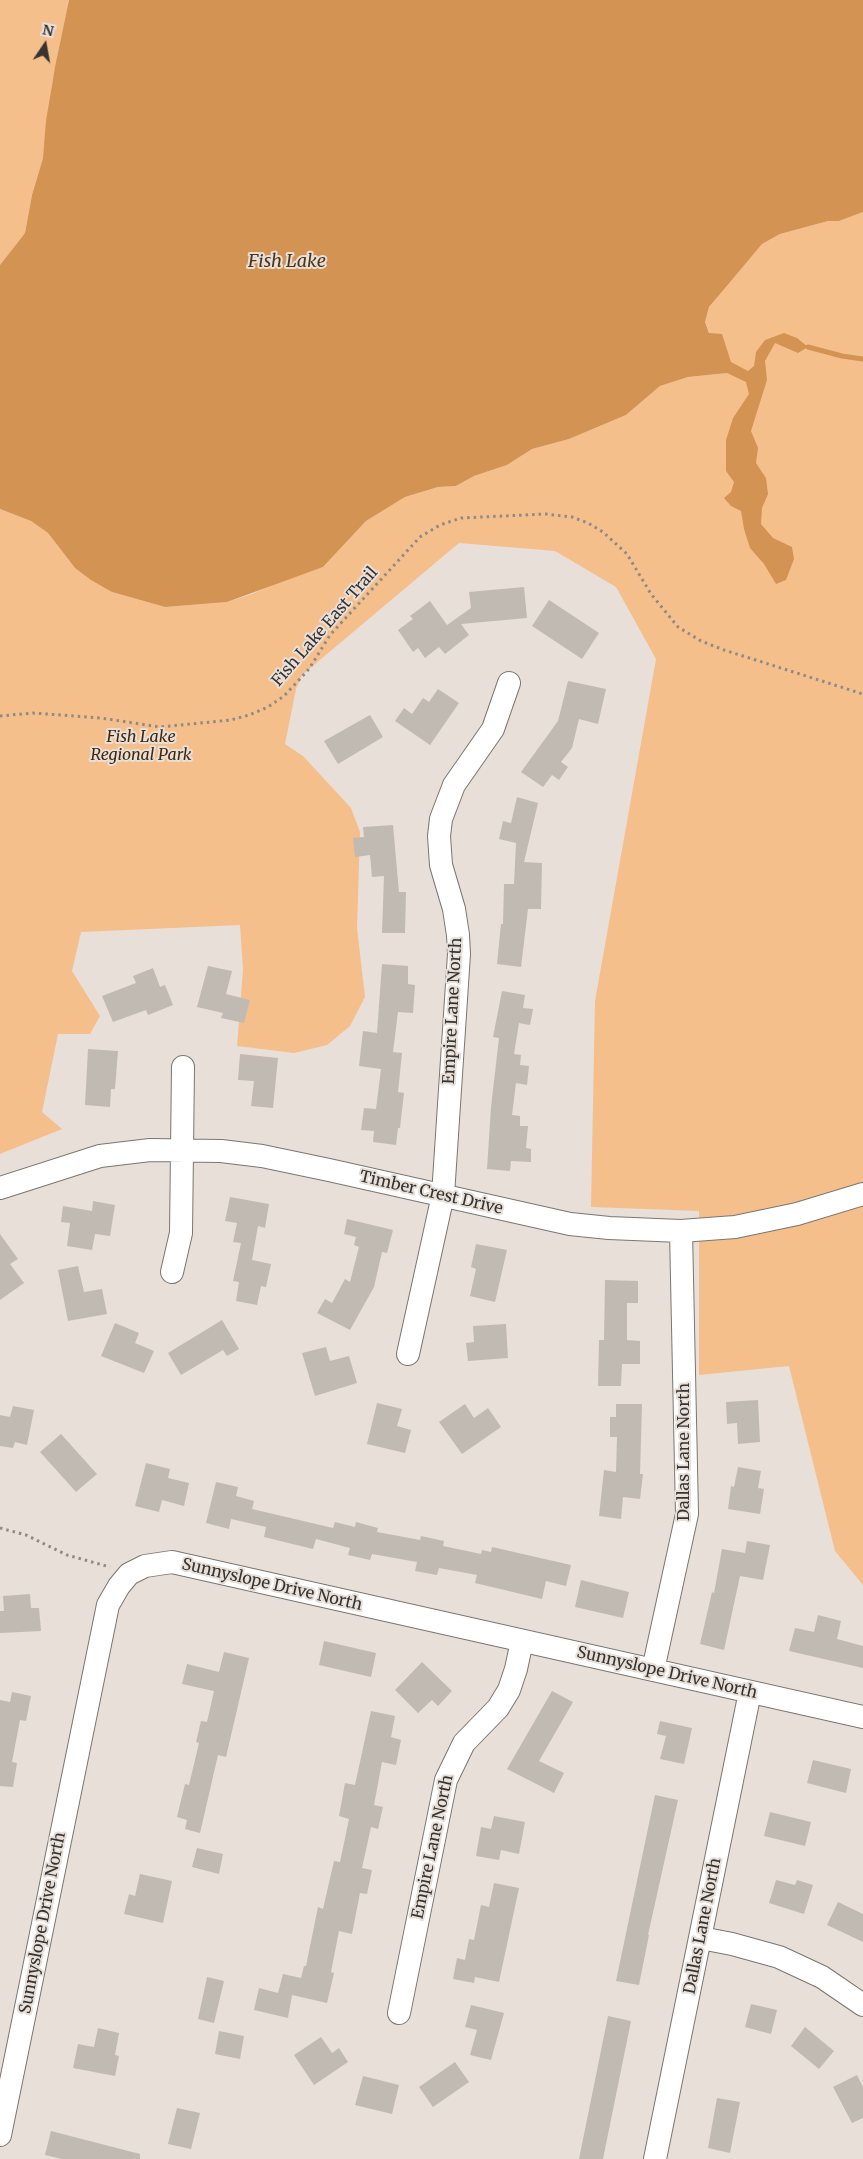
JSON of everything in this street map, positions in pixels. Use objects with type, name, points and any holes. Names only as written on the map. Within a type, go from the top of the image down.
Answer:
[{"type":"street","name":"Empire Lane North","points":[[408,1354],[443,1195],[459,954],[454,909],[440,865],[439,836],[441,819],[454,786],[493,729],[509,683]]},
{"type":"street","points":[[172,1272],[181,1233],[183,1067]]},
{"type":"street","name":"Timber Crest Drive","points":[[0,1188],[100,1156],[150,1150],[221,1152],[262,1156],[570,1224],[609,1228],[681,1231],[735,1227],[797,1214],[863,1194]]},
{"type":"street","name":"Dallas Lane North","points":[[653,1670],[687,1514],[681,1231]]},
{"type":"street","name":"Sunnyslope Drive North","points":[[0,2135],[108,1605],[119,1586],[129,1574],[145,1566],[172,1562],[863,1717]]},
{"type":"street","name":"Empire Lane North","points":[[399,2013],[446,1780],[464,1742],[498,1708],[509,1690],[522,1641]]},
{"type":"street","name":"Dallas Lane North","points":[[655,2159],[750,1692]]},
{"type":"street","points":[[701,1938],[732,1944],[779,1957],[822,1977],[863,2005]]},
{"type":"path","name":"Fish Lake East Trail","points":[[0,716],[33,713],[100,718],[160,727],[231,720],[249,715],[276,701],[309,670],[330,636],[420,537],[440,525],[461,518],[546,514],[572,517],[588,523],[603,532],[627,554],[651,594],[678,626],[701,641],[863,694]]},
{"type":"path","points":[[0,1528],[26,1535],[67,1555],[129,1574]]},
{"type":"green space","points":[[0,0],[69,0],[52,84],[43,158],[32,195],[25,233],[0,265]]},
{"type":"green space","name":"Fish Lake Regional Park","points":[[863,212],[863,1585],[835,1551],[789,1366],[699,1375],[699,1211],[591,1207],[595,1001],[656,659],[616,587],[555,551],[459,543],[302,675],[296,689],[285,744],[303,756],[351,808],[360,832],[357,928],[365,997],[350,1026],[327,1045],[294,1053],[237,1046],[243,970],[240,925],[81,932],[72,971],[100,1016],[90,1034],[58,1034],[42,1112],[62,1129],[0,1154],[0,509],[31,521],[48,533],[75,568],[112,592],[165,607],[227,602],[252,594],[323,567],[366,521],[405,497],[438,487],[456,486],[474,476],[507,465],[532,449],[569,439],[626,415],[660,386],[688,377],[726,373],[705,322],[709,307],[738,271],[762,244],[780,234],[828,221],[839,221]]},
{"type":"water","name":"Fish Lake","points":[[69,0],[863,0],[863,212],[839,221],[828,221],[780,234],[762,244],[709,307],[705,322],[709,333],[722,334],[731,362],[748,371],[754,366],[756,352],[765,340],[784,333],[797,338],[808,347],[798,353],[775,343],[765,361],[767,380],[751,431],[758,448],[756,463],[766,478],[768,494],[762,508],[761,524],[773,538],[792,547],[794,559],[786,580],[776,584],[764,564],[750,548],[741,511],[731,506],[724,498],[731,492],[734,482],[726,471],[726,440],[733,418],[749,394],[746,382],[727,373],[688,377],[660,386],[626,415],[569,439],[532,449],[507,465],[474,476],[456,486],[438,487],[405,497],[366,521],[323,567],[227,602],[165,607],[112,592],[75,568],[48,533],[31,521],[0,509],[0,265],[25,233],[32,195],[43,158],[46,121]]},
{"type":"building","points":[[524,587],[527,618],[461,624],[469,635],[445,654],[439,647],[425,658],[418,648],[413,652],[398,630],[413,619],[410,616],[430,601],[447,625],[471,608],[469,592]]},
{"type":"building","points":[[549,600],[599,633],[582,659],[532,626]]},
{"type":"building","points":[[568,681],[606,689],[598,724],[579,719],[572,748],[561,762],[568,767],[559,780],[552,775],[543,787],[521,772],[558,721]]},
{"type":"building","points":[[438,689],[459,703],[430,745],[395,721],[404,708],[412,714],[423,698],[429,702]]},
{"type":"building","points":[[370,715],[383,737],[338,764],[324,741]]},
{"type":"building","points":[[517,797],[538,803],[524,862],[542,863],[541,909],[528,909],[521,967],[497,964],[501,924],[503,924],[504,884],[514,884],[516,843],[499,839],[503,821],[511,823]]},
{"type":"building","points":[[393,825],[399,892],[406,892],[405,933],[382,933],[384,876],[372,877],[370,855],[355,857],[353,838],[364,837],[363,827]]},
{"type":"building","points":[[382,964],[408,966],[408,984],[415,985],[413,1013],[398,1012],[393,1052],[402,1053],[398,1092],[404,1093],[396,1145],[373,1142],[374,1131],[361,1130],[364,1108],[376,1109],[381,1069],[359,1066],[363,1031],[377,1033]]},
{"type":"building","points":[[208,966],[232,971],[226,994],[250,1000],[244,1023],[221,1018],[223,1013],[197,1007]]},
{"type":"building","points":[[153,968],[160,987],[165,985],[173,1005],[148,1015],[146,1010],[113,1022],[102,996],[136,983],[133,976]]},
{"type":"building","points":[[502,991],[525,995],[523,1008],[533,1009],[530,1025],[519,1023],[514,1054],[521,1055],[520,1065],[529,1066],[527,1085],[516,1083],[512,1115],[520,1116],[520,1126],[528,1126],[526,1148],[531,1149],[531,1162],[511,1161],[510,1171],[487,1169],[491,1107],[499,1038],[493,1037]]},
{"type":"building","points":[[88,1049],[118,1051],[115,1089],[111,1089],[110,1107],[85,1105]]},
{"type":"building","points":[[240,1054],[278,1058],[273,1108],[251,1106],[254,1081],[238,1080]]},
{"type":"building","points":[[230,1197],[269,1204],[265,1228],[258,1226],[252,1260],[271,1264],[266,1287],[261,1286],[257,1305],[236,1301],[239,1282],[233,1281],[241,1243],[233,1242],[237,1223],[225,1221]]},
{"type":"building","points":[[93,1201],[115,1205],[110,1236],[95,1234],[92,1250],[67,1246],[70,1223],[61,1222],[63,1206],[92,1211]]},
{"type":"building","points":[[347,1219],[393,1230],[387,1253],[382,1252],[374,1287],[350,1330],[317,1313],[325,1299],[332,1303],[345,1279],[350,1282],[359,1247],[354,1245],[356,1237],[344,1234]]},
{"type":"building","points":[[0,1234],[18,1259],[10,1264],[24,1283],[0,1300]]},
{"type":"building","points":[[476,1244],[507,1250],[495,1302],[470,1296],[476,1269],[471,1267]]},
{"type":"building","points":[[78,1266],[84,1292],[102,1289],[107,1314],[68,1321],[58,1270]]},
{"type":"building","points":[[605,1280],[638,1281],[638,1303],[627,1303],[627,1340],[640,1341],[640,1364],[622,1364],[621,1386],[598,1386],[599,1340],[604,1340]]},
{"type":"building","points":[[222,1320],[239,1349],[227,1356],[223,1350],[181,1375],[168,1353]]},
{"type":"building","points":[[115,1323],[139,1333],[135,1343],[154,1351],[144,1373],[101,1356]]},
{"type":"building","points":[[506,1324],[508,1358],[468,1361],[466,1343],[474,1342],[473,1326]]},
{"type":"building","points":[[326,1347],[330,1361],[349,1356],[357,1383],[315,1396],[302,1353]]},
{"type":"building","points":[[758,1400],[760,1442],[738,1444],[737,1423],[727,1424],[726,1402]]},
{"type":"building","points":[[377,1403],[402,1409],[397,1426],[411,1430],[405,1453],[367,1444]]},
{"type":"building","points":[[465,1404],[474,1418],[488,1408],[501,1427],[462,1454],[439,1422]]},
{"type":"building","points":[[616,1404],[642,1404],[640,1474],[643,1474],[640,1499],[623,1497],[621,1519],[599,1516],[604,1470],[616,1472],[617,1437],[610,1437],[610,1417],[616,1417]]},
{"type":"building","points":[[13,1406],[34,1410],[27,1445],[15,1442],[13,1448],[0,1446],[0,1415],[10,1417]]},
{"type":"building","points":[[61,1434],[97,1474],[76,1492],[40,1452]]},
{"type":"building","points":[[146,1463],[170,1469],[168,1478],[189,1483],[184,1506],[162,1500],[159,1512],[135,1506]]},
{"type":"building","points":[[738,1467],[761,1471],[758,1488],[764,1489],[760,1514],[728,1509],[731,1486],[734,1487]]},
{"type":"building","points":[[216,1482],[238,1487],[236,1496],[254,1501],[252,1509],[333,1528],[335,1522],[355,1527],[356,1522],[378,1528],[377,1532],[420,1540],[421,1536],[444,1541],[443,1546],[481,1554],[482,1550],[491,1552],[492,1547],[571,1565],[566,1586],[546,1581],[542,1599],[475,1583],[477,1575],[439,1568],[437,1575],[415,1571],[417,1562],[372,1554],[370,1560],[348,1555],[350,1548],[316,1539],[313,1549],[264,1537],[266,1527],[231,1519],[229,1529],[206,1523]]},
{"type":"building","points":[[747,1541],[770,1545],[763,1580],[740,1576],[724,1650],[700,1644],[712,1592],[714,1593],[722,1549],[745,1553]]},
{"type":"building","points":[[581,1580],[629,1592],[623,1618],[575,1607]]},
{"type":"building","points":[[30,1594],[31,1608],[39,1608],[41,1631],[0,1633],[0,1611],[4,1611],[3,1596]]},
{"type":"building","points":[[818,1615],[841,1621],[837,1639],[863,1646],[863,1668],[789,1651],[795,1628],[814,1632]]},
{"type":"building","points":[[324,1641],[376,1653],[371,1677],[319,1665]]},
{"type":"building","points":[[224,1652],[249,1658],[226,1757],[218,1755],[200,1833],[185,1829],[187,1820],[177,1817],[185,1784],[189,1785],[199,1743],[196,1742],[201,1721],[207,1722],[214,1691],[182,1684],[187,1664],[219,1672]]},
{"type":"building","points":[[422,1662],[452,1691],[438,1706],[432,1700],[418,1713],[395,1690]]},
{"type":"building","points":[[552,1691],[573,1702],[539,1761],[564,1773],[554,1793],[507,1769]]},
{"type":"building","points":[[12,1692],[31,1696],[26,1721],[20,1720],[12,1762],[17,1763],[13,1787],[0,1786],[0,1700],[10,1702]]},
{"type":"building","points":[[371,1711],[395,1716],[391,1737],[401,1740],[396,1765],[382,1762],[374,1805],[383,1807],[378,1829],[371,1827],[362,1868],[372,1870],[367,1894],[360,1893],[352,1934],[339,1931],[331,1972],[334,1973],[327,2003],[292,1995],[288,2018],[254,2010],[259,1988],[278,1993],[283,1974],[301,1978],[304,1966],[306,1966],[318,1907],[323,1909],[334,1861],[340,1862],[349,1819],[339,1816],[345,1783],[355,1785]]},
{"type":"building","points":[[660,1721],[692,1728],[684,1764],[660,1759],[666,1736],[657,1734]]},
{"type":"building","points":[[813,1760],[851,1769],[846,1793],[807,1783]]},
{"type":"building","points":[[655,1795],[678,1800],[648,1935],[639,1985],[616,1981]]},
{"type":"building","points":[[770,1812],[811,1822],[805,1846],[764,1836]]},
{"type":"building","points":[[494,1816],[525,1822],[519,1854],[501,1850],[499,1860],[476,1856],[481,1827],[491,1829]]},
{"type":"building","points":[[197,1848],[223,1854],[219,1874],[192,1867]]},
{"type":"building","points":[[140,1874],[172,1881],[163,1923],[124,1914],[129,1894],[135,1896]]},
{"type":"building","points":[[776,1880],[795,1885],[797,1880],[813,1885],[804,1914],[769,1903]]},
{"type":"building","points":[[494,1883],[519,1888],[499,1982],[475,1977],[474,1983],[453,1979],[457,1958],[465,1960],[469,1939],[474,1940],[481,1905],[489,1907]]},
{"type":"building","points":[[838,1902],[863,1914],[863,1942],[827,1925]]},
{"type":"building","points":[[207,1977],[224,1981],[214,2023],[198,2019]]},
{"type":"building","points":[[751,2004],[777,2010],[771,2034],[745,2027]]},
{"type":"building","points":[[471,2005],[504,2013],[491,2060],[470,2055],[477,2030],[465,2027]]},
{"type":"building","points":[[608,2016],[631,2021],[603,2159],[579,2159]]},
{"type":"building","points":[[805,2027],[834,2051],[819,2069],[791,2046]]},
{"type":"building","points":[[98,2028],[119,2033],[115,2055],[119,2056],[115,2076],[73,2068],[78,2044],[94,2047]]},
{"type":"building","points":[[219,2031],[244,2036],[240,2059],[215,2054]]},
{"type":"building","points":[[321,2037],[332,2053],[339,2048],[348,2062],[314,2085],[294,2055]]},
{"type":"building","points":[[455,2062],[469,2082],[433,2107],[419,2087]]},
{"type":"building","points":[[857,2075],[863,2087],[863,2118],[852,2123],[833,2087]]},
{"type":"building","points":[[363,2076],[399,2085],[392,2114],[355,2105]]},
{"type":"building","points":[[717,2098],[740,2102],[730,2153],[708,2148]]},
{"type":"building","points":[[177,2108],[200,2113],[191,2149],[168,2144]]},
{"type":"building","points":[[51,2131],[140,2154],[140,2159],[62,2159],[45,2155]]},
{"type":"waterway","points":[[808,347],[842,356],[863,359]]}]
